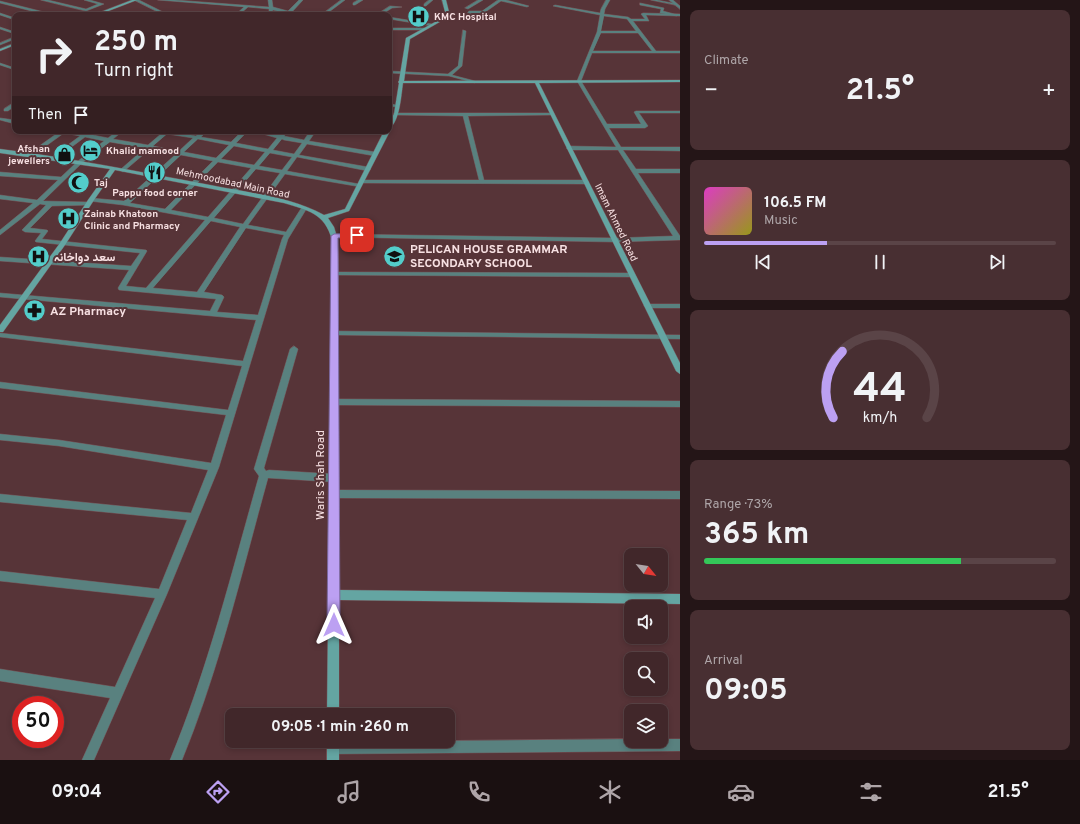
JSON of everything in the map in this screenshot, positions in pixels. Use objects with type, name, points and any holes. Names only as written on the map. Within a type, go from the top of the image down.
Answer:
[{"type":"street","points":[[42,0],[86,10],[102,4],[86,0]]},
{"type":"street","points":[[103,12],[135,0],[161,12]]},
{"type":"street","points":[[160,0],[213,2],[271,8],[284,11]]},
{"type":"street","points":[[270,0],[271,11],[270,12]]},
{"type":"street","points":[[290,12],[302,0]]},
{"type":"street","points":[[327,12],[343,0]]},
{"type":"street","points":[[354,4],[362,0]]},
{"type":"street","points":[[402,0],[407,1]]},
{"type":"street","points":[[425,5],[431,0]]},
{"type":"street","points":[[392,121],[396,114],[396,106],[408,38],[448,16],[444,0]]},
{"type":"street","points":[[466,8],[481,0]]},
{"type":"street","points":[[468,15],[470,12],[483,12],[501,0],[527,6]]},
{"type":"street","points":[[579,81],[599,32],[602,15],[607,0]]},
{"type":"street","points":[[671,0],[680,8]]},
{"type":"street","points":[[0,2],[39,12]]},
{"type":"street","points":[[241,12],[248,6]]},
{"type":"street","points":[[555,6],[602,15],[628,18],[630,20],[648,20],[644,14],[678,15]]},
{"type":"street","points":[[383,12],[391,7],[400,7]]},
{"type":"street","points":[[0,14],[12,17]]},
{"type":"street","points":[[392,18],[432,25]]},
{"type":"street","points":[[630,20],[655,52]]},
{"type":"street","points":[[0,28],[12,32]]},
{"type":"street","points":[[392,29],[424,29]]},
{"type":"street","points":[[449,75],[460,66],[464,31]]},
{"type":"street","points":[[599,32],[639,32]]},
{"type":"street","points":[[0,44],[12,39]]},
{"type":"street","points":[[0,50],[12,45]]},
{"type":"street","points":[[592,52],[680,52]]},
{"type":"street","points":[[0,64],[12,68]]},
{"type":"street","points":[[392,72],[449,75],[472,82]]},
{"type":"street","points":[[579,81],[619,148],[679,238]]},
{"type":"street","points":[[400,82],[680,81]]},
{"type":"street","name":"Imam Ahmed Road","points":[[536,82],[680,371]]},
{"type":"street","points":[[6,110],[12,105]]},
{"type":"street","points":[[392,105],[396,106]]},
{"type":"street","points":[[606,126],[645,126],[636,112],[680,112]]},
{"type":"street","points":[[396,114],[552,114]]},
{"type":"street","points":[[465,115],[482,182]]},
{"type":"street","points":[[0,120],[12,122]]},
{"type":"street","points":[[30,155],[59,134]]},
{"type":"street","points":[[79,134],[283,172],[360,184],[586,182]]},
{"type":"street","points":[[0,233],[39,202],[80,162],[116,134]]},
{"type":"street","points":[[123,170],[162,134]]},
{"type":"street","points":[[181,134],[368,169]]},
{"type":"street","points":[[126,203],[200,134]]},
{"type":"street","points":[[167,211],[243,134]]},
{"type":"street","points":[[268,134],[375,154]]},
{"type":"street","points":[[149,289],[283,134]]},
{"type":"street","points":[[199,294],[244,226],[311,134]]},
{"type":"street","points":[[385,134],[347,210],[324,217],[334,236],[615,240],[679,238]]},
{"type":"street","points":[[55,157],[84,135]]},
{"type":"street","points":[[569,148],[680,149]]},
{"type":"street","name":"Mehmoodabad Main Road","points":[[0,151],[55,157],[234,191],[304,208],[324,217]]},
{"type":"street","points":[[0,330],[63,244],[114,168]]},
{"type":"street","points":[[634,171],[680,172]]},
{"type":"street","points":[[0,174],[64,178]]},
{"type":"street","points":[[0,197],[50,204],[90,202],[126,203],[288,234]]},
{"type":"street","points":[[50,204],[25,230],[45,231],[38,241],[144,251],[121,288],[149,289],[220,297],[212,314]]},
{"type":"street","points":[[88,760],[162,594],[214,467],[285,240],[304,208]]},
{"type":"street","name":"Waris Shah Road","points":[[333,708],[334,236]]},
{"type":"street","points":[[0,259],[133,268]]},
{"type":"street","points":[[335,274],[632,275]]},
{"type":"street","points":[[0,295],[261,318]]},
{"type":"street","points":[[648,306],[680,306]]},
{"type":"street","points":[[334,334],[680,337]]},
{"type":"street","points":[[0,335],[247,364]]},
{"type":"street","points":[[264,476],[259,469],[294,349]]},
{"type":"street","points":[[0,385],[231,413]]},
{"type":"street","points":[[334,402],[680,404]]},
{"type":"street","points":[[0,437],[59,443],[214,467]]},
{"type":"street","points":[[264,476],[269,474],[334,478]]},
{"type":"street","points":[[176,760],[190,726],[218,636],[264,476]]},
{"type":"street","points":[[334,494],[680,495]]},
{"type":"street","points":[[0,498],[194,517]]},
{"type":"street","points":[[0,576],[162,594]]},
{"type":"street","points":[[334,595],[680,600]]},
{"type":"street","points":[[0,675],[118,694]]},
{"type":"street","points":[[333,750],[680,745]]},
{"type":"lane","points":[[643,0],[641,4],[663,10],[661,12],[678,15]]},
{"type":"lane","points":[[652,0],[676,4]]},
{"type":"place","name":"KMC Hospital","points":[[419,16]]},
{"type":"place","name":"Khalid mamood","points":[[90,150]]},
{"type":"place","name":"Afshan jewellers","points":[[65,154]]},
{"type":"place","name":"Pappu food corner","points":[[155,172]]},
{"type":"place","name":"Taj","points":[[78,182]]},
{"type":"place","name":"Zainab Khatoon Clinic and Pharmacy","points":[[69,219]]},
{"type":"place","name":"PELICAN HOUSE GRAMMAR SECONDARY SCHOOL","points":[[395,256]]},
{"type":"place","name":"سعد دواخانہ","points":[[39,257]]},
{"type":"place","name":"AZ Pharmacy","points":[[34,311]]},
{"type":"route","points":[[334,625],[334,236],[357,235]]}]
